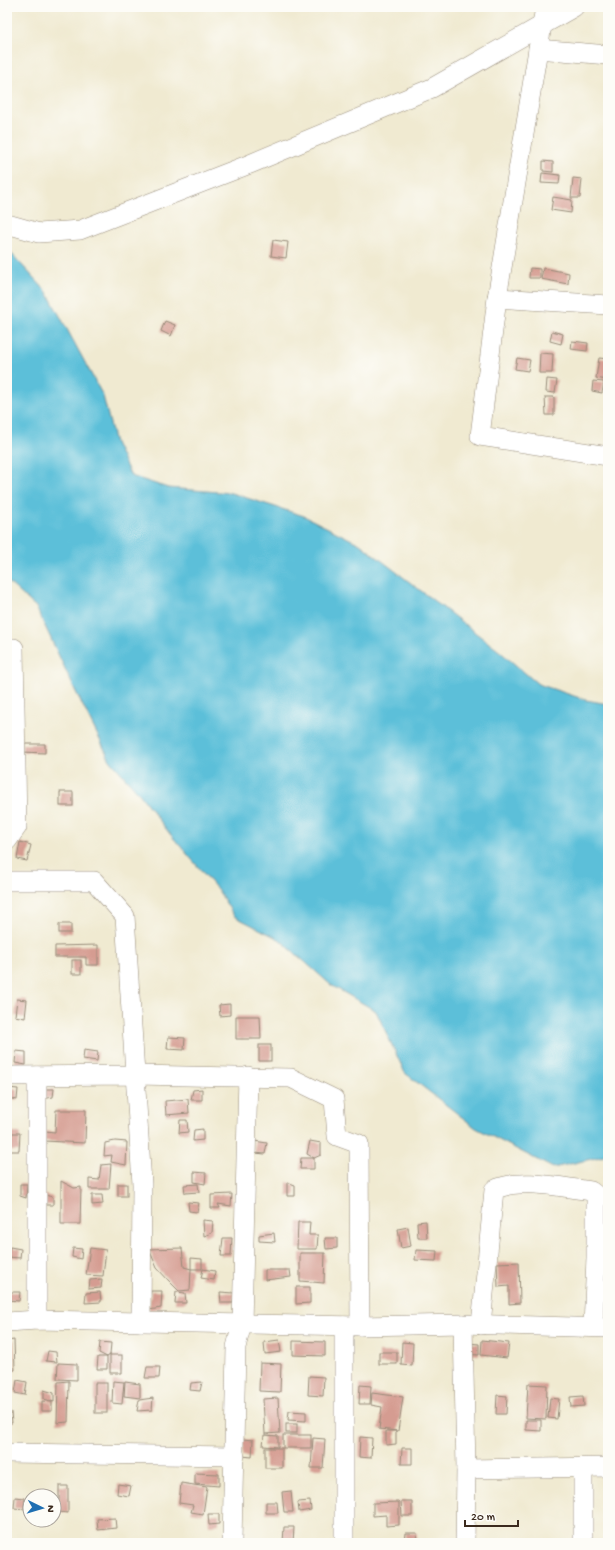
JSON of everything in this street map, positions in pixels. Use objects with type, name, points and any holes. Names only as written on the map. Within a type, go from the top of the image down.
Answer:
[{"type":"street","points":[[545,7],[497,298],[480,436],[608,456]]},
{"type":"street","points":[[7,224],[39,233],[80,230],[250,164],[432,88],[574,7]]},
{"type":"street","points":[[538,49],[608,55]]},
{"type":"street","points":[[497,298],[608,305]]},
{"type":"street","points":[[7,648],[14,648],[16,827],[7,840]]},
{"type":"street","points":[[7,881],[94,882],[125,916],[142,1184],[141,1322]]},
{"type":"street","points":[[7,1076],[136,1075],[291,1078],[334,1099],[337,1136],[359,1144],[344,1543]]},
{"type":"street","points":[[37,1076],[37,1320]]},
{"type":"street","points":[[232,1543],[235,1456],[236,1347],[242,1324],[248,1076]]},
{"type":"street","points":[[7,1322],[37,1320],[352,1326],[472,1325],[600,1328],[596,1258],[596,1195],[591,1191],[535,1184],[500,1187],[494,1190],[472,1325],[466,1469],[465,1543]]},
{"type":"street","points":[[7,1453],[235,1456]]},
{"type":"street","points":[[466,1469],[583,1469],[608,1467]]},
{"type":"street","points":[[583,1469],[583,1543]]},
{"type":"water","points":[[7,249],[47,292],[103,396],[115,443],[131,476],[168,488],[231,493],[304,516],[360,544],[498,650],[538,684],[586,700],[608,704],[608,1155],[553,1168],[476,1128],[405,1073],[376,1011],[331,985],[279,939],[234,916],[218,890],[110,760],[36,607],[7,581]]},
{"type":"building","points":[[543,161],[553,162],[553,172],[543,171]]},
{"type":"building","points":[[542,173],[560,175],[559,184],[541,183]]},
{"type":"building","points":[[573,178],[582,179],[580,198],[571,198]]},
{"type":"building","points":[[553,197],[572,200],[571,213],[551,210]]},
{"type":"building","points":[[608,223],[608,243],[605,242]]},
{"type":"building","points":[[273,240],[288,242],[286,258],[271,256]]},
{"type":"building","points":[[530,268],[540,269],[540,278],[529,278]]},
{"type":"building","points":[[543,268],[569,273],[568,284],[541,279]]},
{"type":"building","points":[[165,321],[175,325],[171,336],[161,331]]},
{"type":"building","points":[[552,331],[563,334],[561,344],[550,341]]},
{"type":"building","points":[[572,341],[588,343],[587,351],[571,349]]},
{"type":"building","points":[[540,353],[553,354],[552,373],[539,373]]},
{"type":"building","points":[[517,358],[530,360],[528,371],[515,369]]},
{"type":"building","points":[[599,358],[608,359],[606,380],[596,378]]},
{"type":"building","points":[[547,379],[557,380],[555,393],[546,392]]},
{"type":"building","points":[[593,381],[604,382],[602,393],[592,391]]},
{"type":"building","points":[[545,397],[554,397],[554,415],[546,415]]},
{"type":"building","points":[[22,744],[45,744],[45,753],[22,752]]},
{"type":"building","points":[[60,792],[73,792],[73,806],[60,806]]},
{"type":"building","points":[[20,842],[31,845],[27,861],[17,859]]},
{"type":"building","points":[[59,924],[71,924],[71,933],[59,933]]},
{"type":"building","points":[[98,945],[98,965],[86,965],[86,957],[55,957],[55,946]]},
{"type":"building","points":[[72,960],[81,960],[81,974],[72,974]]},
{"type":"building","points":[[17,999],[27,1000],[25,1018],[15,1016]]},
{"type":"building","points":[[230,1004],[230,1015],[220,1016],[219,1005]]},
{"type":"building","points":[[236,1016],[260,1016],[261,1039],[236,1039]]},
{"type":"building","points":[[168,1037],[185,1038],[184,1050],[167,1049]]},
{"type":"building","points":[[259,1045],[271,1045],[271,1061],[259,1061]]},
{"type":"building","points":[[84,1050],[98,1052],[97,1061],[83,1059]]},
{"type":"building","points":[[16,1051],[26,1052],[26,1065],[15,1063]]},
{"type":"building","points":[[8,1088],[18,1089],[17,1100],[8,1098]]},
{"type":"building","points":[[43,1089],[54,1089],[53,1097],[42,1099]]},
{"type":"building","points":[[202,1089],[202,1100],[191,1100],[193,1090]]},
{"type":"building","points":[[188,1099],[189,1113],[166,1115],[165,1101]]},
{"type":"building","points":[[56,1110],[86,1110],[85,1143],[44,1141],[45,1131],[55,1132]]},
{"type":"building","points":[[180,1120],[187,1120],[188,1132],[179,1133]]},
{"type":"building","points":[[203,1129],[203,1140],[193,1141],[194,1130]]},
{"type":"building","points":[[10,1133],[20,1133],[19,1151],[9,1151]]},
{"type":"building","points":[[115,1141],[127,1142],[126,1165],[111,1162],[112,1155],[104,1156],[105,1143]]},
{"type":"building","points":[[254,1141],[267,1143],[265,1154],[255,1153]]},
{"type":"building","points":[[310,1141],[321,1143],[321,1155],[314,1158],[307,1154]]},
{"type":"building","points":[[301,1158],[314,1158],[314,1169],[300,1169]]},
{"type":"building","points":[[111,1164],[109,1189],[89,1189],[89,1179],[99,1180],[101,1165]]},
{"type":"building","points":[[194,1172],[206,1173],[205,1184],[194,1182]]},
{"type":"building","points":[[61,1181],[74,1188],[81,1187],[80,1224],[61,1224]]},
{"type":"building","points":[[287,1182],[295,1185],[295,1196],[287,1196]]},
{"type":"building","points":[[20,1184],[27,1184],[26,1198],[20,1196]]},
{"type":"building","points":[[118,1184],[127,1184],[127,1196],[118,1196]]},
{"type":"building","points":[[198,1184],[199,1192],[185,1193],[184,1185]]},
{"type":"building","points":[[232,1194],[231,1206],[218,1204],[220,1208],[211,1208],[211,1195]]},
{"type":"building","points":[[45,1195],[53,1197],[53,1205],[43,1205]]},
{"type":"building","points":[[92,1195],[102,1195],[103,1204],[92,1205]]},
{"type":"building","points":[[188,1202],[199,1203],[197,1212],[189,1211]]},
{"type":"building","points":[[203,1220],[213,1221],[212,1233],[204,1236]]},
{"type":"building","points":[[426,1221],[427,1238],[418,1238],[417,1222]]},
{"type":"building","points":[[298,1222],[310,1222],[309,1235],[318,1235],[317,1249],[297,1249]]},
{"type":"building","points":[[408,1227],[411,1246],[401,1248],[398,1229]]},
{"type":"building","points":[[274,1233],[275,1242],[259,1241],[259,1235]]},
{"type":"building","points":[[223,1238],[232,1238],[231,1256],[221,1256]]},
{"type":"building","points":[[325,1238],[337,1238],[337,1248],[326,1249]]},
{"type":"building","points":[[10,1247],[21,1249],[20,1258],[7,1257]]},
{"type":"building","points":[[73,1248],[82,1249],[81,1259],[72,1257]]},
{"type":"building","points":[[90,1248],[106,1250],[103,1276],[86,1275]]},
{"type":"building","points":[[182,1248],[184,1267],[191,1269],[190,1290],[179,1291],[157,1268],[149,1249]]},
{"type":"building","points":[[416,1250],[437,1251],[436,1261],[415,1260]]},
{"type":"building","points":[[300,1253],[325,1253],[324,1283],[300,1281]]},
{"type":"building","points":[[191,1258],[202,1259],[202,1269],[191,1269]]},
{"type":"building","points":[[519,1262],[520,1303],[509,1304],[509,1286],[498,1287],[497,1263]]},
{"type":"building","points":[[203,1269],[215,1271],[214,1280],[201,1278]]},
{"type":"building","points":[[265,1270],[290,1270],[291,1277],[265,1280]]},
{"type":"building","points":[[102,1279],[101,1288],[89,1289],[90,1280]]},
{"type":"building","points":[[296,1287],[310,1287],[310,1303],[296,1304]]},
{"type":"building","points":[[151,1291],[162,1291],[161,1308],[149,1310]]},
{"type":"building","points":[[7,1292],[20,1292],[19,1301],[7,1300]]},
{"type":"building","points":[[100,1292],[101,1302],[85,1303],[86,1293]]},
{"type":"building","points":[[176,1292],[185,1293],[186,1303],[175,1303]]},
{"type":"building","points":[[220,1292],[234,1293],[233,1303],[221,1303]]},
{"type":"building","points":[[14,1340],[15,1370],[7,1371],[7,1341]]},
{"type":"building","points":[[279,1340],[281,1352],[265,1354],[264,1342]]},
{"type":"building","points":[[482,1340],[509,1343],[507,1358],[481,1355]]},
{"type":"building","points":[[293,1341],[325,1342],[325,1356],[293,1355]]},
{"type":"building","points":[[100,1342],[111,1343],[110,1355],[107,1357],[99,1353]]},
{"type":"building","points":[[402,1342],[413,1343],[412,1366],[401,1365]]},
{"type":"building","points":[[467,1343],[479,1344],[479,1355],[466,1354]]},
{"type":"building","points":[[48,1351],[56,1352],[57,1362],[46,1361]]},
{"type":"building","points":[[379,1352],[397,1352],[397,1364],[379,1364]]},
{"type":"building","points":[[110,1355],[122,1355],[122,1373],[110,1373]]},
{"type":"building","points":[[98,1357],[107,1357],[107,1369],[97,1369]]},
{"type":"building","points":[[58,1363],[77,1364],[77,1380],[57,1379]]},
{"type":"building","points":[[260,1363],[281,1364],[280,1392],[259,1391]]},
{"type":"building","points":[[147,1367],[160,1367],[159,1378],[145,1378]]},
{"type":"building","points":[[309,1376],[324,1377],[323,1396],[308,1395]]},
{"type":"building","points":[[17,1380],[27,1382],[25,1395],[15,1393]]},
{"type":"building","points":[[69,1381],[68,1422],[57,1423],[58,1382]]},
{"type":"building","points":[[113,1381],[124,1382],[122,1404],[112,1403]]},
{"type":"building","points":[[125,1382],[140,1384],[140,1398],[124,1396]]},
{"type":"building","points":[[202,1382],[200,1391],[190,1390],[191,1383]]},
{"type":"building","points":[[95,1383],[107,1383],[107,1413],[95,1413]]},
{"type":"building","points":[[528,1384],[547,1385],[546,1419],[526,1418]]},
{"type":"building","points":[[360,1385],[371,1386],[370,1404],[359,1404]]},
{"type":"building","points":[[44,1390],[54,1393],[54,1402],[44,1399]]},
{"type":"building","points":[[372,1393],[403,1397],[398,1431],[379,1429],[382,1407],[371,1405]]},
{"type":"building","points":[[497,1395],[507,1396],[506,1414],[496,1414]]},
{"type":"building","points":[[583,1396],[584,1406],[571,1407],[570,1397]]},
{"type":"building","points":[[153,1398],[152,1410],[137,1411],[139,1400]]},
{"type":"building","points":[[278,1398],[280,1433],[265,1434],[263,1399]]},
{"type":"building","points":[[550,1398],[559,1399],[557,1419],[548,1418]]},
{"type":"building","points":[[42,1401],[52,1402],[52,1411],[42,1411]]},
{"type":"building","points":[[289,1411],[306,1412],[306,1421],[288,1420]]},
{"type":"building","points":[[11,1412],[12,1423],[7,1423],[7,1413]]},
{"type":"building","points":[[526,1420],[541,1420],[541,1431],[526,1430]]},
{"type":"building","points":[[286,1424],[297,1424],[297,1433],[286,1433]]},
{"type":"building","points":[[386,1431],[396,1431],[396,1444],[386,1445]]},
{"type":"building","points":[[264,1435],[278,1436],[278,1447],[263,1446]]},
{"type":"building","points":[[283,1435],[311,1435],[311,1448],[283,1448]]},
{"type":"building","points":[[360,1437],[372,1438],[371,1458],[359,1457]]},
{"type":"building","points":[[313,1438],[325,1439],[323,1468],[311,1468]]},
{"type":"building","points":[[243,1439],[253,1440],[252,1457],[242,1456]]},
{"type":"building","points":[[265,1448],[282,1448],[282,1468],[265,1468]]},
{"type":"building","points":[[402,1448],[412,1448],[412,1464],[401,1464]]},
{"type":"building","points":[[195,1473],[219,1474],[219,1486],[195,1484]]},
{"type":"building","points":[[181,1483],[207,1487],[203,1514],[191,1512],[193,1505],[179,1503]]},
{"type":"building","points":[[118,1484],[131,1486],[129,1496],[117,1494]]},
{"type":"building","points":[[59,1486],[68,1486],[68,1513],[62,1512],[62,1488],[59,1488]]},
{"type":"building","points":[[291,1491],[293,1512],[284,1512],[282,1492]]},
{"type":"building","points":[[15,1497],[22,1498],[22,1509],[14,1508]]},
{"type":"building","points":[[310,1501],[311,1510],[299,1512],[298,1502]]},
{"type":"building","points":[[401,1501],[412,1501],[412,1516],[402,1516]]},
{"type":"building","points":[[266,1502],[277,1502],[278,1513],[266,1513]]},
{"type":"building","points":[[399,1502],[399,1525],[386,1526],[386,1515],[373,1516],[373,1503]]},
{"type":"building","points":[[208,1514],[219,1514],[219,1524],[209,1525]]},
{"type":"building","points":[[115,1518],[116,1528],[98,1530],[97,1519]]},
{"type":"building","points":[[284,1527],[294,1527],[293,1543],[283,1543]]},
{"type":"building","points":[[406,1533],[417,1533],[416,1543],[405,1542]]}]
